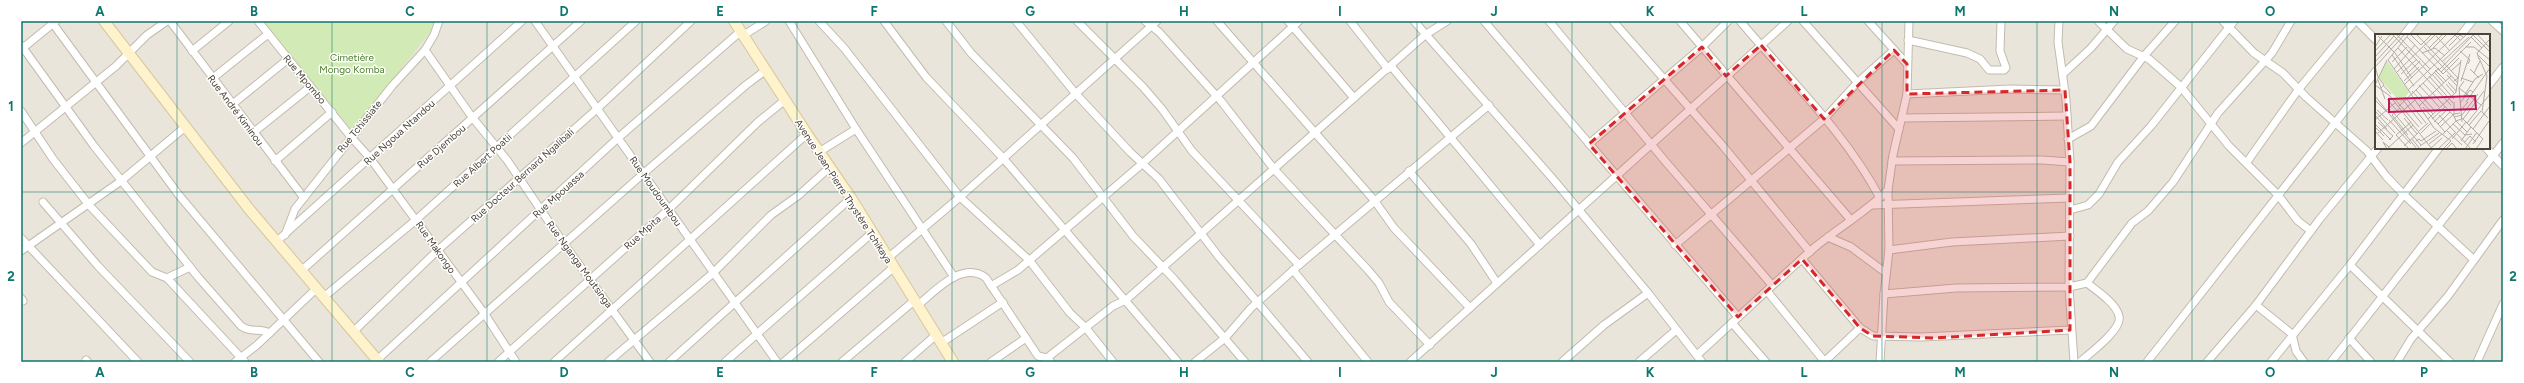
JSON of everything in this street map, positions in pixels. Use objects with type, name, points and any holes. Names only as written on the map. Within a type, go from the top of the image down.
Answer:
[{"type":"street","points":[[104,21],[276,242],[325,296],[378,361]]},
{"type":"street","points":[[21,143],[96,83],[129,54],[142,40],[169,21]]},
{"type":"street","name":"Rue André Kiminou","points":[[169,21],[234,103],[275,161],[304,198]]},
{"type":"street","points":[[192,51],[229,21]]},
{"type":"street","name":"Rue Mpombo","points":[[258,21],[351,137]]},
{"type":"street","name":"Rue Tchissiate","points":[[285,235],[289,221],[304,198],[351,137],[425,50],[434,35],[439,21]]},
{"type":"street","name":"Rue Ngoua Ntandou","points":[[276,242],[522,21]]},
{"type":"street","name":"Rue Moudoumbou","points":[[534,21],[670,208],[712,274],[778,362]]},
{"type":"street","name":"Rue Djembou","points":[[301,271],[581,21]]},
{"type":"street","name":"Rue Albert Poatii","points":[[325,296],[417,219],[636,21]]},
{"type":"street","name":"Rue Docteur Bernard Ngalibali","points":[[354,332],[438,250],[598,108],[691,21]]},
{"type":"street","name":"Avenue Jean-Pierre Thystère Tchikaya","points":[[734,21],[850,198],[953,362]]},
{"type":"street","name":"Rue Mpouassa","points":[[378,361],[460,283],[618,138],[742,33],[766,21]]},
{"type":"street","points":[[789,21],[856,129],[954,277]]},
{"type":"street","points":[[819,21],[844,48],[960,197],[1029,260],[1070,313],[1086,328],[1113,362]]},
{"type":"street","points":[[884,21],[926,77],[1003,158],[1065,228],[1178,362]]},
{"type":"street","points":[[946,21],[971,53],[1073,158],[1133,236],[1163,267],[1245,362]]},
{"type":"street","points":[[1016,21],[1076,94],[1179,202],[1257,303],[1308,362]]},
{"type":"street","points":[[1077,21],[1102,48],[1116,58],[1162,109],[1176,131],[1296,268],[1368,362]]},
{"type":"street","points":[[1145,21],[1159,32],[1217,97],[1274,169],[1372,274],[1389,302],[1430,344]]},
{"type":"street","points":[[888,258],[1041,126],[1157,21]]},
{"type":"street","points":[[1217,21],[1374,200],[1394,228],[1470,308]]},
{"type":"street","points":[[991,286],[1018,270],[1142,163],[1176,131],[1217,97],[1290,24],[1299,21]]},
{"type":"street","points":[[1350,21],[1540,245]]},
{"type":"street","points":[[1414,21],[1489,105],[1648,293],[1675,331],[1702,362]]},
{"type":"street","points":[[842,362],[916,303],[954,277],[963,273],[982,274],[1038,356],[1049,360],[1112,306],[1126,300],[1425,35],[1446,21]]},
{"type":"street","points":[[1484,21],[1738,317]]},
{"type":"street","points":[[1549,21],[1626,111],[1651,145],[1772,285]]},
{"type":"street","points":[[1613,21],[1692,109],[1810,252]]},
{"type":"street","points":[[1680,21],[1850,219]]},
{"type":"street","points":[[1589,144],[1702,47],[1728,21]]},
{"type":"street","points":[[1740,21],[1797,84],[1851,154],[1880,198]]},
{"type":"street","points":[[1410,362],[1788,21]]},
{"type":"street","points":[[1803,21],[1900,129]]},
{"type":"street","points":[[1868,21],[1907,64]]},
{"type":"street","points":[[1880,362],[1880,336],[1889,250],[1887,204],[1888,190],[1892,161],[1907,94],[1909,21]]},
{"type":"street","points":[[1908,40],[1967,53],[1980,59],[1989,70],[2004,70],[2006,68],[2000,51],[2001,21]]},
{"type":"street","points":[[2059,21],[2058,42],[2065,90],[2070,162],[2069,287],[2070,330],[2074,362]]},
{"type":"street","points":[[2098,21],[2127,49],[2144,56],[2181,87],[2229,146],[2247,162],[2278,195],[2298,221],[2311,231]]},
{"type":"street","points":[[2063,74],[2107,31],[2114,21]]},
{"type":"street","points":[[2068,139],[2091,126],[2144,56],[2175,21]]},
{"type":"street","points":[[2223,21],[2254,52],[2283,73],[2298,90],[2372,156],[2386,176],[2403,194],[2473,259]]},
{"type":"street","points":[[2070,210],[2088,205],[2099,194],[2118,162],[2234,21]]},
{"type":"street","points":[[1884,294],[1956,288],[2069,287],[2087,283],[2132,223],[2144,215],[2165,192],[2212,126],[2226,103],[2266,60],[2280,42],[2291,21]]},
{"type":"street","points":[[2247,162],[2298,90],[2356,21],[2375,39]]},
{"type":"street","points":[[2405,34],[2415,21]]},
{"type":"street","points":[[2462,34],[2472,21]]},
{"type":"street","points":[[2492,21],[2503,31]]},
{"type":"street","points":[[270,333],[264,330],[246,330],[241,326],[190,267],[121,181],[22,47],[53,22],[178,194],[319,362]]},
{"type":"street","points":[[1290,24],[1354,98]]},
{"type":"street","points":[[213,78],[268,34]]},
{"type":"street","name":"Rue Nganga Moutsinga","points":[[425,50],[650,362]]},
{"type":"street","points":[[1675,245],[1824,119],[1858,82],[1894,50]]},
{"type":"street","points":[[234,103],[288,59]]},
{"type":"street","points":[[2490,84],[2503,67]]},
{"type":"street","points":[[430,362],[644,173],[746,85],[766,70]]},
{"type":"street","points":[[2147,362],[2375,72]]},
{"type":"street","points":[[254,132],[310,87]]},
{"type":"street","points":[[1907,94],[2010,89],[2065,90]]},
{"type":"street","name":"Rue Mpita","points":[[498,362],[670,208],[758,122],[785,100]]},
{"type":"street","points":[[1195,362],[1225,338],[1257,303],[1296,268],[1374,200],[1489,105]]},
{"type":"street","points":[[21,111],[65,176],[89,205],[152,272],[167,278],[241,360],[317,288]]},
{"type":"street","points":[[275,161],[332,112]]},
{"type":"street","points":[[1902,118],[2067,116]]},
{"type":"street","points":[[21,251],[89,205],[121,181],[185,127]]},
{"type":"street","points":[[819,152],[856,129]]},
{"type":"street","points":[[554,362],[807,134]]},
{"type":"street","name":"Rue Makongo","points":[[351,137],[370,158],[417,219],[460,283],[484,313],[508,352],[516,362]]},
{"type":"street","points":[[2331,362],[2436,226],[2503,143]]},
{"type":"street","points":[[2207,362],[2256,305],[2311,231],[2377,149]]},
{"type":"street","points":[[2271,362],[2292,334],[2350,265],[2438,149]]},
{"type":"street","points":[[2487,149],[2503,166]]},
{"type":"street","points":[[1892,161],[2042,160],[2070,162]]},
{"type":"street","points":[[608,362],[712,274],[771,215],[799,195],[830,167]]},
{"type":"street","points":[[1409,171],[1462,233],[1497,283]]},
{"type":"street","points":[[1697,356],[1772,285],[1828,237],[1850,219],[1872,205],[1888,190]]},
{"type":"street","points":[[669,362],[850,198]]},
{"type":"street","points":[[1872,205],[2070,198]]},
{"type":"street","points":[[43,202],[60,224],[98,266],[190,362]]},
{"type":"street","points":[[2397,362],[2418,330],[2448,296],[2473,259],[2503,220]]},
{"type":"street","points":[[725,362],[872,233]]},
{"type":"street","points":[[1889,250],[1952,242],[2070,236]]},
{"type":"street","points":[[1828,237],[1851,246],[1886,273]]},
{"type":"street","points":[[21,238],[138,362]]},
{"type":"street","points":[[1802,259],[1860,328],[1873,336],[1934,338],[2070,330]]},
{"type":"street","points":[[2350,265],[2450,362]]},
{"type":"street","points":[[167,278],[190,267]]},
{"type":"street","points":[[784,362],[894,267]]},
{"type":"street","points":[[2080,362],[2113,332],[2120,319],[2119,314],[2106,299],[2087,283]]},
{"type":"street","points":[[1766,291],[1824,362],[1860,328]]},
{"type":"street","points":[[1562,362],[1604,325],[1648,293]]},
{"type":"street","points":[[905,362],[939,339],[1002,302]]},
{"type":"street","points":[[2477,362],[2503,304]]},
{"type":"street","points":[[2256,305],[2292,334],[2296,351],[2304,362]]},
{"type":"street","points":[[1732,323],[1766,362]]},
{"type":"street","points":[[1639,362],[1675,331]]},
{"type":"street","points":[[991,362],[1026,338]]},
{"type":"street","points":[[2349,338],[2372,362]]},
{"type":"highlighted area","points":[[1761,45],[1824,119],[1894,50],[1907,64],[1907,94],[2065,90],[2070,162],[2070,330],[1934,338],[1873,336],[1860,328],[1802,259],[1738,317],[1589,144],[1702,47],[1726,76]]},
{"type":"shaded area","points":[[21,21],[2503,21],[2503,362],[21,362]]},
{"type":"green space","name":"Cimetière Mongo Komba","points":[[263,21],[439,21],[352,131]]}]
